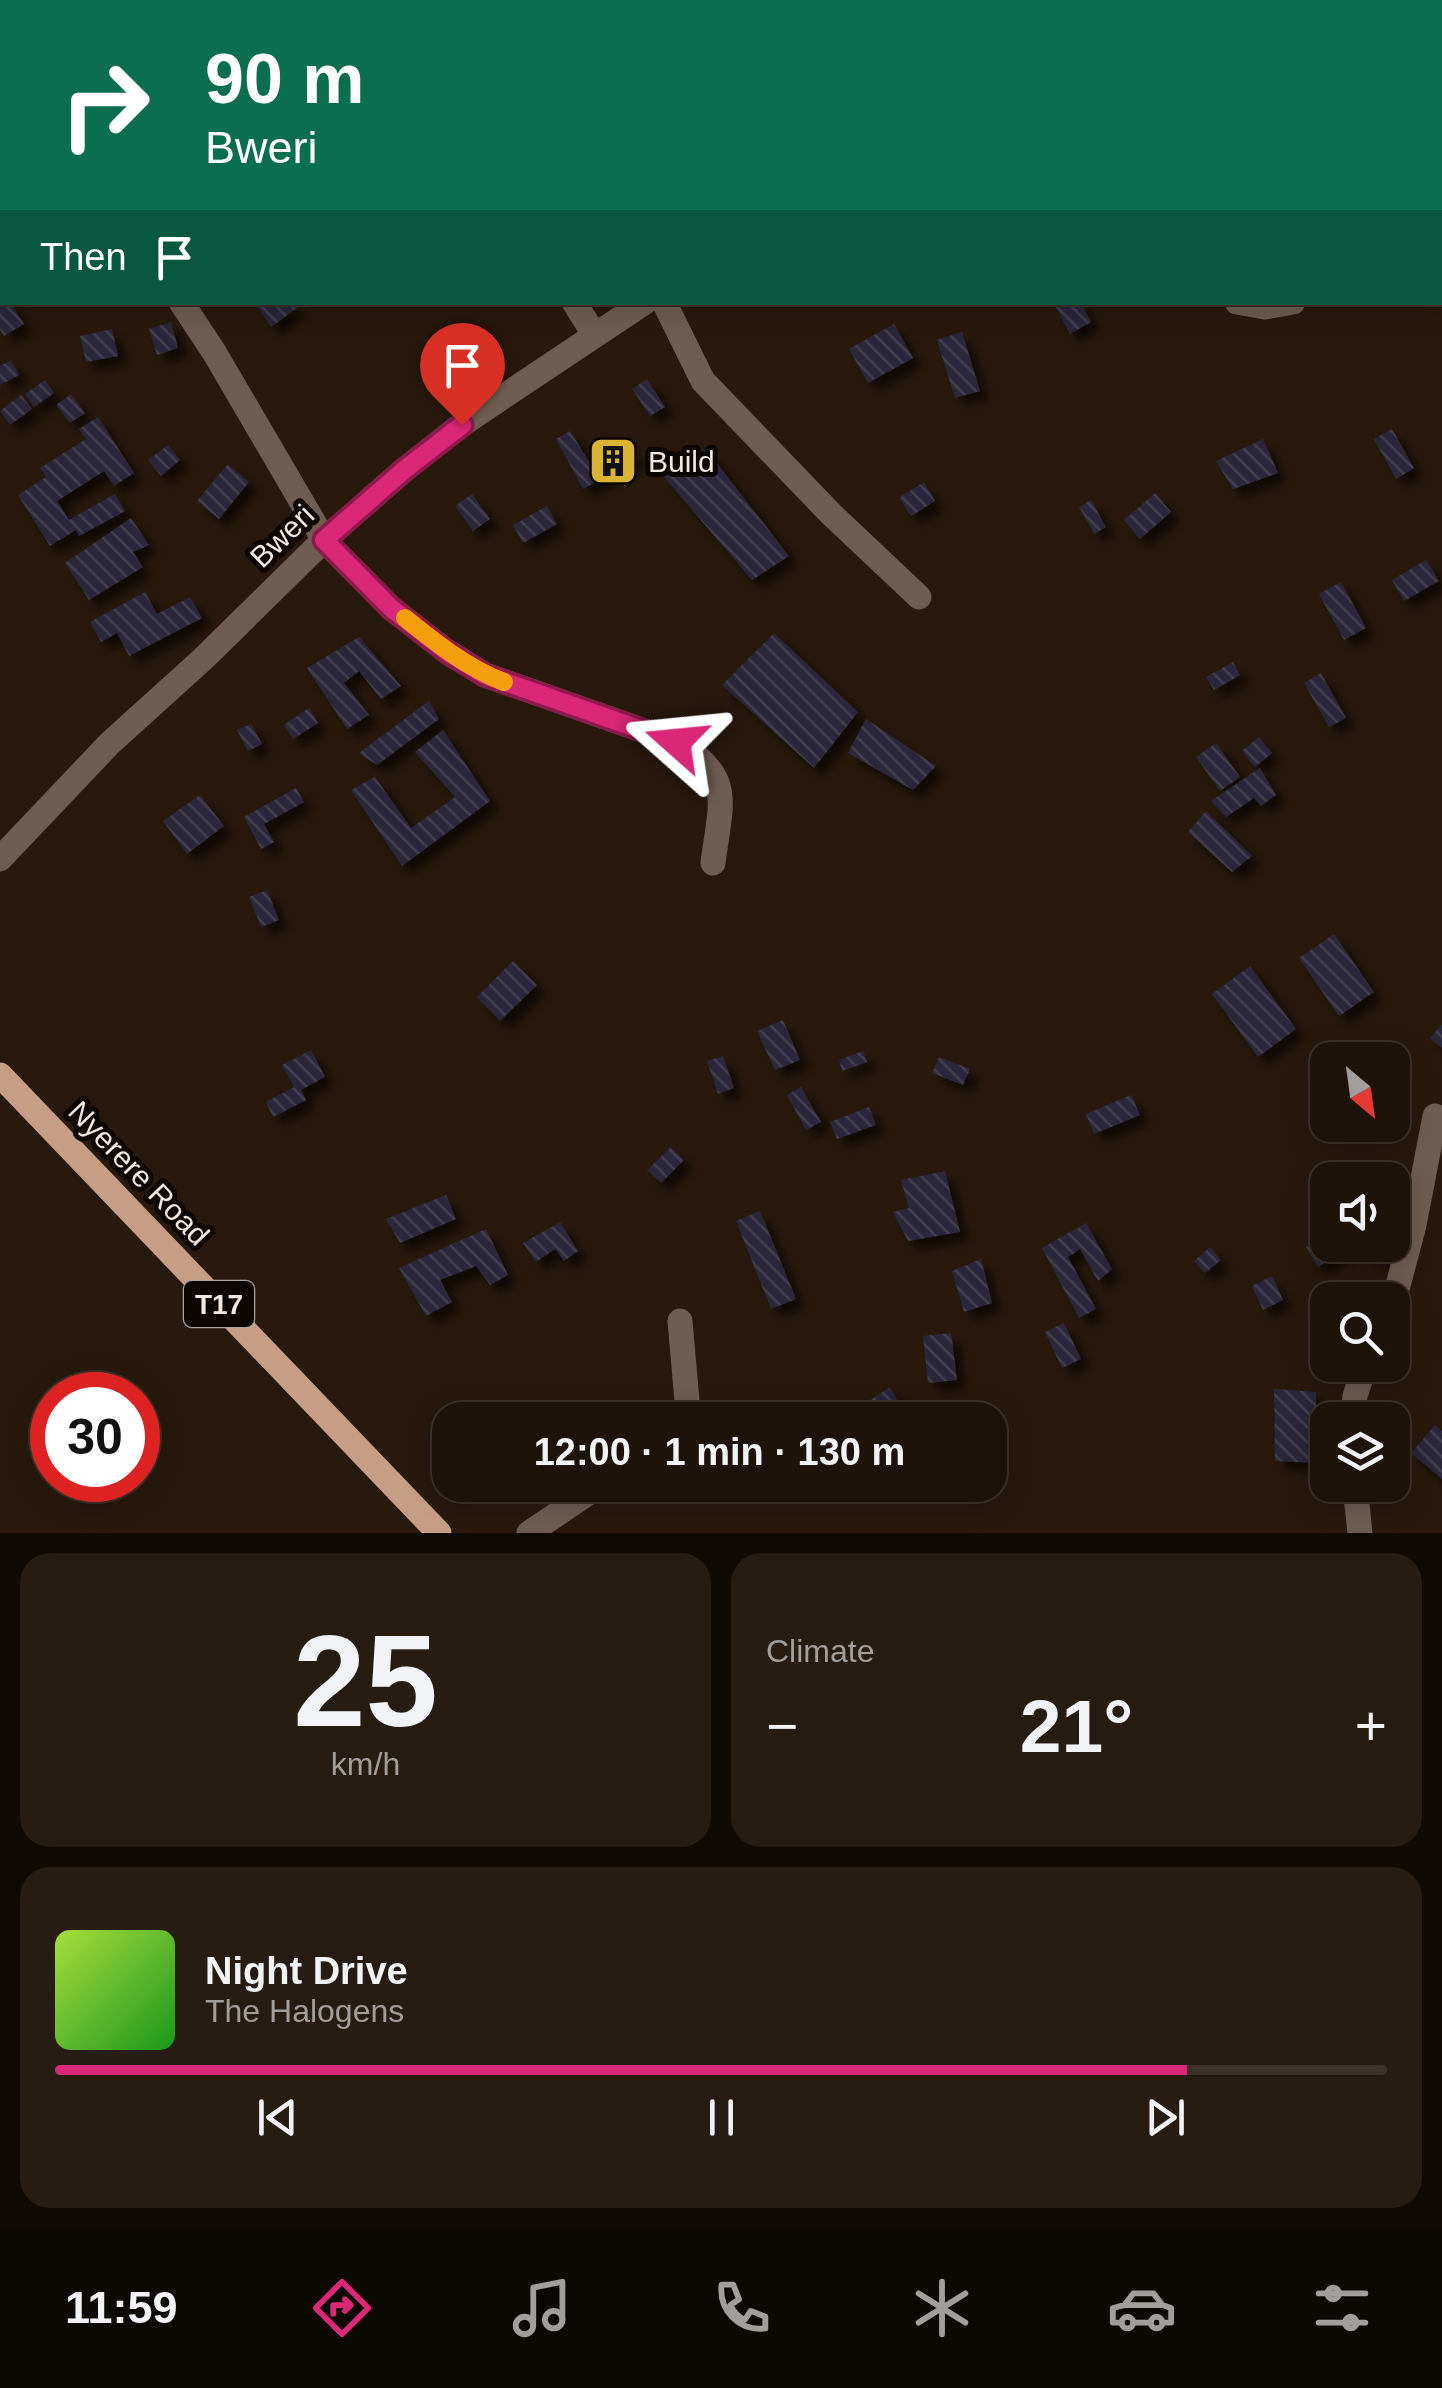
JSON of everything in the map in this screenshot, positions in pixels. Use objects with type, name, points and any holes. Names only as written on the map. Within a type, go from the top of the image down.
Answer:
[{"type":"main road","name":"Nyerere Road","points":[[0,1075],[439,1533]]},
{"type":"street","points":[[183,305],[324,540],[391,608],[446,651],[485,675],[676,742],[713,770],[721,792],[713,864]]},
{"type":"street","points":[[576,305],[594,334]]},
{"type":"street","name":"Bweri","points":[[0,859],[109,744],[204,658],[324,540],[404,470],[462,425],[640,305]]},
{"type":"street","points":[[666,305],[704,381],[831,514],[919,597]]},
{"type":"street","points":[[1400,1282],[1435,1116]]},
{"type":"street","points":[[680,1321],[687,1402]]},
{"type":"street","points":[[529,1533],[575,1502]]},
{"type":"street","points":[[1357,1502],[1360,1533]]},
{"type":"building","points":[[0,305],[12,305],[24,324],[4,336],[0,330]]},
{"type":"building","points":[[256,305],[295,305],[297,308],[271,327]]},
{"type":"building","points":[[1055,305],[1082,305],[1091,322],[1070,334]]},
{"type":"building","points":[[171,322],[178,348],[157,355],[149,329]]},
{"type":"building","points":[[894,324],[913,358],[868,383],[849,349]]},
{"type":"building","points":[[112,329],[118,356],[86,362],[80,336]]},
{"type":"building","points":[[962,332],[980,391],[955,398],[937,340]]},
{"type":"building","points":[[456,340],[471,364],[486,356],[496,369],[465,392],[437,353]]},
{"type":"building","points":[[11,360],[19,375],[0,385],[0,366]]},
{"type":"building","points":[[647,379],[665,407],[650,416],[632,389]]},
{"type":"building","points":[[45,380],[54,393],[34,407],[25,394]]},
{"type":"building","points":[[71,394],[85,413],[70,423],[56,405]]},
{"type":"building","points":[[21,395],[32,409],[10,425],[0,411]]},
{"type":"building","points":[[98,417],[134,473],[114,486],[104,471],[57,501],[69,520],[115,494],[125,511],[79,536],[76,530],[50,546],[18,495],[46,477],[40,468],[86,439],[79,429]]},
{"type":"building","points":[[1392,429],[1414,468],[1396,479],[1374,439]]},
{"type":"building","name":"Build","points":[[570,431],[590,463],[627,442],[637,460],[583,489],[556,439]]},
{"type":"building","points":[[1263,439],[1278,473],[1233,489],[1216,461]]},
{"type":"building","points":[[168,445],[180,460],[161,476],[148,460]]},
{"type":"building","points":[[706,449],[789,556],[752,580],[664,477]]},
{"type":"building","points":[[228,464],[249,482],[219,519],[197,501]]},
{"type":"building","points":[[924,482],[935,501],[911,516],[899,498]]},
{"type":"building","points":[[1155,493],[1171,512],[1140,539],[1124,520]]},
{"type":"building","points":[[472,494],[490,519],[473,531],[455,506]]},
{"type":"building","points":[[1091,500],[1106,527],[1094,534],[1079,507]]},
{"type":"building","points":[[547,506],[557,524],[523,543],[513,525]]},
{"type":"building","points":[[131,518],[149,545],[133,552],[143,567],[89,600],[65,563]]},
{"type":"building","points":[[1426,560],[1439,581],[1404,601],[1392,580]]},
{"type":"building","points":[[1341,582],[1366,628],[1344,640],[1319,594]]},
{"type":"building","points":[[145,592],[157,614],[190,597],[202,618],[129,656],[117,633],[101,642],[90,622]]},
{"type":"building","points":[[774,633],[858,712],[814,768],[722,685]]},
{"type":"building","points":[[359,637],[401,686],[381,699],[359,671],[344,683],[369,715],[347,729],[307,668]]},
{"type":"building","points":[[1233,662],[1240,675],[1214,690],[1206,677]]},
{"type":"building","points":[[1321,673],[1346,718],[1329,727],[1304,683]]},
{"type":"building","points":[[429,701],[439,719],[377,765],[359,753]]},
{"type":"building","points":[[309,708],[318,723],[293,739],[284,725]]},
{"type":"building","points":[[866,719],[936,766],[913,790],[848,753]]},
{"type":"building","points":[[251,724],[262,744],[248,751],[237,730]]},
{"type":"building","points":[[443,730],[490,801],[402,866],[351,790],[375,777],[411,828],[455,797],[415,752]]},
{"type":"building","points":[[1259,737],[1272,753],[1255,767],[1242,751]]},
{"type":"building","points":[[1216,743],[1240,777],[1220,791],[1196,757]]},
{"type":"building","points":[[1260,768],[1276,795],[1261,806],[1254,798],[1226,817],[1211,801]]},
{"type":"building","points":[[296,788],[304,802],[264,824],[274,842],[261,849],[244,817]]},
{"type":"building","points":[[200,795],[224,826],[187,854],[163,821]]},
{"type":"building","points":[[1206,811],[1252,856],[1232,872],[1188,832]]},
{"type":"building","points":[[267,890],[279,920],[261,927],[249,897]]},
{"type":"building","points":[[1334,934],[1374,992],[1339,1016],[1299,958]]},
{"type":"building","points":[[513,961],[537,985],[500,1021],[477,997]]},
{"type":"building","points":[[1250,966],[1296,1029],[1258,1057],[1212,994]]},
{"type":"building","points":[[783,1020],[800,1060],[775,1070],[757,1031]]},
{"type":"building","points":[[1442,1024],[1442,1048],[1430,1038]]},
{"type":"building","points":[[311,1050],[325,1077],[301,1090],[306,1100],[273,1117],[266,1102],[294,1087],[282,1065]]},
{"type":"building","points":[[863,1051],[867,1062],[842,1071],[839,1060]]},
{"type":"building","points":[[723,1056],[734,1088],[718,1094],[707,1061]]},
{"type":"building","points":[[939,1057],[970,1069],[963,1085],[932,1073]]},
{"type":"building","points":[[801,1087],[821,1122],[806,1130],[787,1095]]},
{"type":"building","points":[[1131,1095],[1140,1115],[1094,1134],[1086,1114]]},
{"type":"building","points":[[869,1107],[876,1125],[837,1139],[830,1122]]},
{"type":"building","points":[[671,1147],[684,1160],[661,1183],[647,1170]]},
{"type":"building","points":[[945,1171],[960,1232],[908,1241],[893,1212],[909,1208],[901,1180]]},
{"type":"building","points":[[446,1195],[456,1219],[400,1243],[386,1219]]},
{"type":"building","points":[[760,1211],[796,1299],[771,1309],[736,1221]]},
{"type":"building","points":[[560,1222],[578,1251],[564,1261],[555,1249],[536,1262],[523,1243]]},
{"type":"building","points":[[1086,1223],[1112,1269],[1098,1281],[1080,1249],[1068,1257],[1096,1309],[1079,1318],[1042,1248]]},
{"type":"building","points":[[486,1229],[508,1275],[490,1285],[476,1266],[440,1280],[452,1302],[426,1316],[399,1268]]},
{"type":"building","points":[[1210,1247],[1221,1260],[1205,1273],[1194,1261]]},
{"type":"building","points":[[981,1259],[992,1303],[964,1312],[952,1271]]},
{"type":"building","points":[[1272,1276],[1283,1300],[1263,1310],[1252,1286]]},
{"type":"building","points":[[1064,1323],[1081,1359],[1062,1368],[1045,1332]]},
{"type":"building","points":[[951,1333],[957,1380],[928,1383],[923,1336]]},
{"type":"building","points":[[890,1387],[898,1402],[867,1402]]},
{"type":"building","points":[[1274,1389],[1316,1392],[1316,1402],[1310,1402],[1310,1463],[1275,1461]]},
{"type":"building","points":[[1435,1425],[1442,1431],[1442,1479],[1411,1453]]},
{"type":"slow traffic","points":[[405,618],[446,651],[504,682]]},
{"type":"place","name":"Build","points":[[613,461]]},
{"type":"route","points":[[462,425],[324,540],[391,608],[446,651],[485,675],[676,742]]}]
